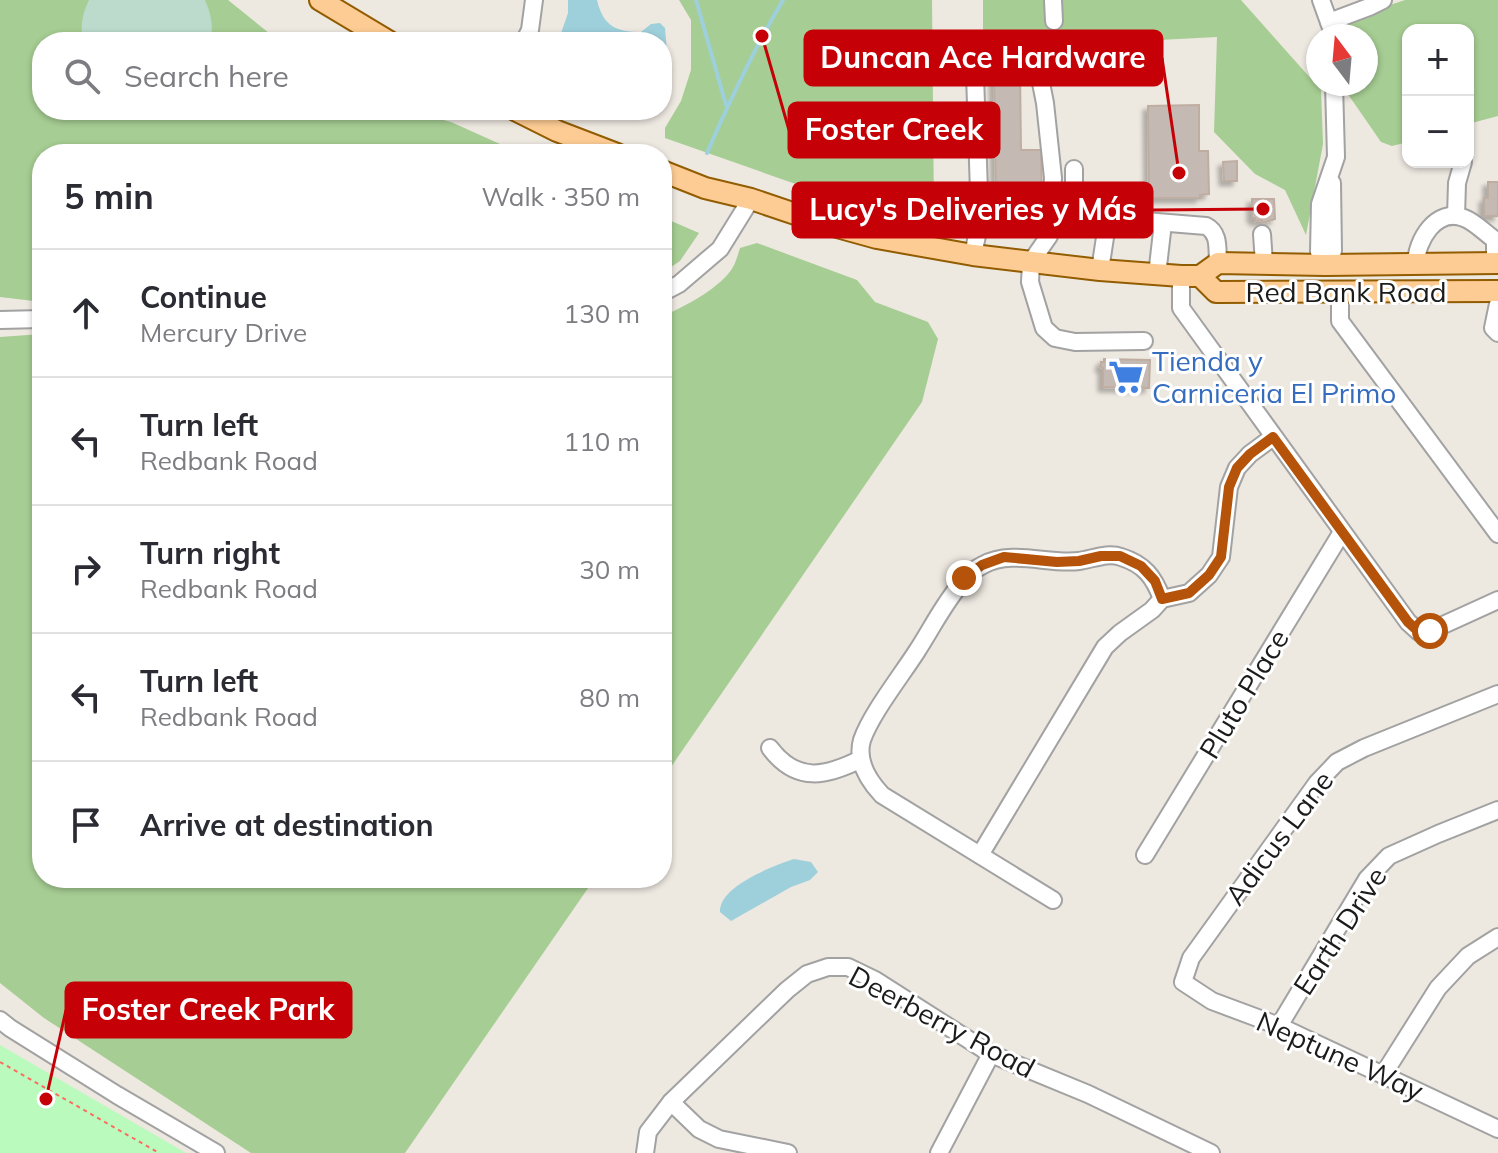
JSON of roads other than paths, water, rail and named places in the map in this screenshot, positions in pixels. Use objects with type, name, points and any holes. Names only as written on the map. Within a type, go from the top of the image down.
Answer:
[{"type":"main road","points":[[320,0],[373,32]]},
{"type":"main road","points":[[535,120],[591,144]]},
{"type":"main road","name":"Red Bank Road","points":[[672,175],[705,188],[877,238],[973,255],[1100,270],[1190,276],[1218,263],[1496,263]]},
{"type":"main road","points":[[1304,291],[1320,277],[1325,262]]},
{"type":"main road","name":"Red Bank Road","points":[[1190,276],[1216,292],[1498,295]]},
{"type":"street","points":[[529,32],[534,0]]},
{"type":"street","points":[[1053,0],[1054,21]]},
{"type":"street","points":[[1321,0],[1330,24]]},
{"type":"street","points":[[1340,24],[1383,0]]},
{"type":"street","points":[[973,255],[980,221],[975,75],[982,65],[1027,67],[1040,78],[1053,178],[1049,236],[1031,262],[1030,282],[1044,328],[1055,338],[1075,342],[1144,341]]},
{"type":"street","points":[[1325,262],[1333,251],[1331,169],[1336,157],[1334,96]]},
{"type":"street","points":[[1456,216],[1457,183],[1461,168]]},
{"type":"street","points":[[1074,169],[1074,188],[1079,196],[1108,218],[1213,229],[1218,263]]},
{"type":"street","points":[[672,288],[720,249],[751,199]]},
{"type":"street","points":[[1416,264],[1416,255],[1425,233],[1443,218],[1456,216],[1466,219],[1496,240],[1496,263]]},
{"type":"street","points":[[1100,270],[1108,218]]},
{"type":"street","points":[[1157,275],[1163,223]]},
{"type":"street","points":[[1262,234],[1264,263]]},
{"type":"street","points":[[1190,276],[1181,308],[1408,622],[1419,632],[1430,631],[1498,600]]},
{"type":"street","points":[[1340,291],[1340,321],[1498,534]]},
{"type":"street","points":[[1496,329],[1498,295]]},
{"type":"street","points":[[0,320],[32,319]]},
{"type":"street","points":[[980,855],[1105,647],[1162,599],[1189,593],[1209,575],[1221,557],[1229,487],[1237,468],[1273,437]]},
{"type":"street","name":"Pluto Place","points":[[1145,855],[1342,532]]},
{"type":"street","points":[[1053,900],[882,795],[867,779],[861,759],[862,742],[873,718],[964,578],[982,565],[1004,557],[1057,562],[1120,556],[1141,566],[1155,581],[1162,599]]},
{"type":"street","name":"Adicus Lane","points":[[1183,982],[1191,958],[1317,783],[1337,762],[1498,694]]},
{"type":"street","points":[[770,748],[778,759],[797,770],[819,774],[839,770],[861,759]]},
{"type":"street","name":"Earth Drive","points":[[1279,1026],[1367,879],[1389,856],[1498,810]]},
{"type":"street","points":[[1383,1075],[1438,988],[1468,956],[1498,937]]},
{"type":"street","name":"Deerberry Road","points":[[645,1153],[648,1132],[671,1102],[787,990],[807,974],[828,967],[848,967],[875,980],[991,1054],[1088,1094],[1211,1153]]},
{"type":"street","name":"Neptune Way","points":[[1183,982],[1212,1001],[1279,1026],[1496,1124]]},
{"type":"street","points":[[0,1020],[117,1095],[216,1153]]},
{"type":"street","points":[[939,1153],[991,1054]]},
{"type":"street","points":[[671,1102],[699,1129],[719,1139],[788,1153]]},
{"type":"water","points":[[568,0],[597,0],[603,16],[612,26],[624,31],[641,32],[561,32],[568,13]]},
{"type":"water","points":[[660,23],[665,32],[641,32],[651,24]]},
{"type":"water","points":[[794,859],[811,862],[818,872],[810,880],[791,887],[731,921],[720,912],[722,903],[737,886]]},
{"type":"waterway","points":[[696,0],[726,105]]},
{"type":"waterway","points":[[707,153],[743,75],[783,0]]},
{"type":"place","name":"Foster Creek","points":[[762,36]]},
{"type":"place","name":"Duncan Ace Hardware","points":[[1179,173]]},
{"type":"place","name":"Lucy's Deliveries y Más","points":[[1263,209]]},
{"type":"place","name":"Tienda y Carniceria El Primo","points":[[1126,377]]},
{"type":"place","name":"Foster Creek Park","points":[[46,1099]]}]
